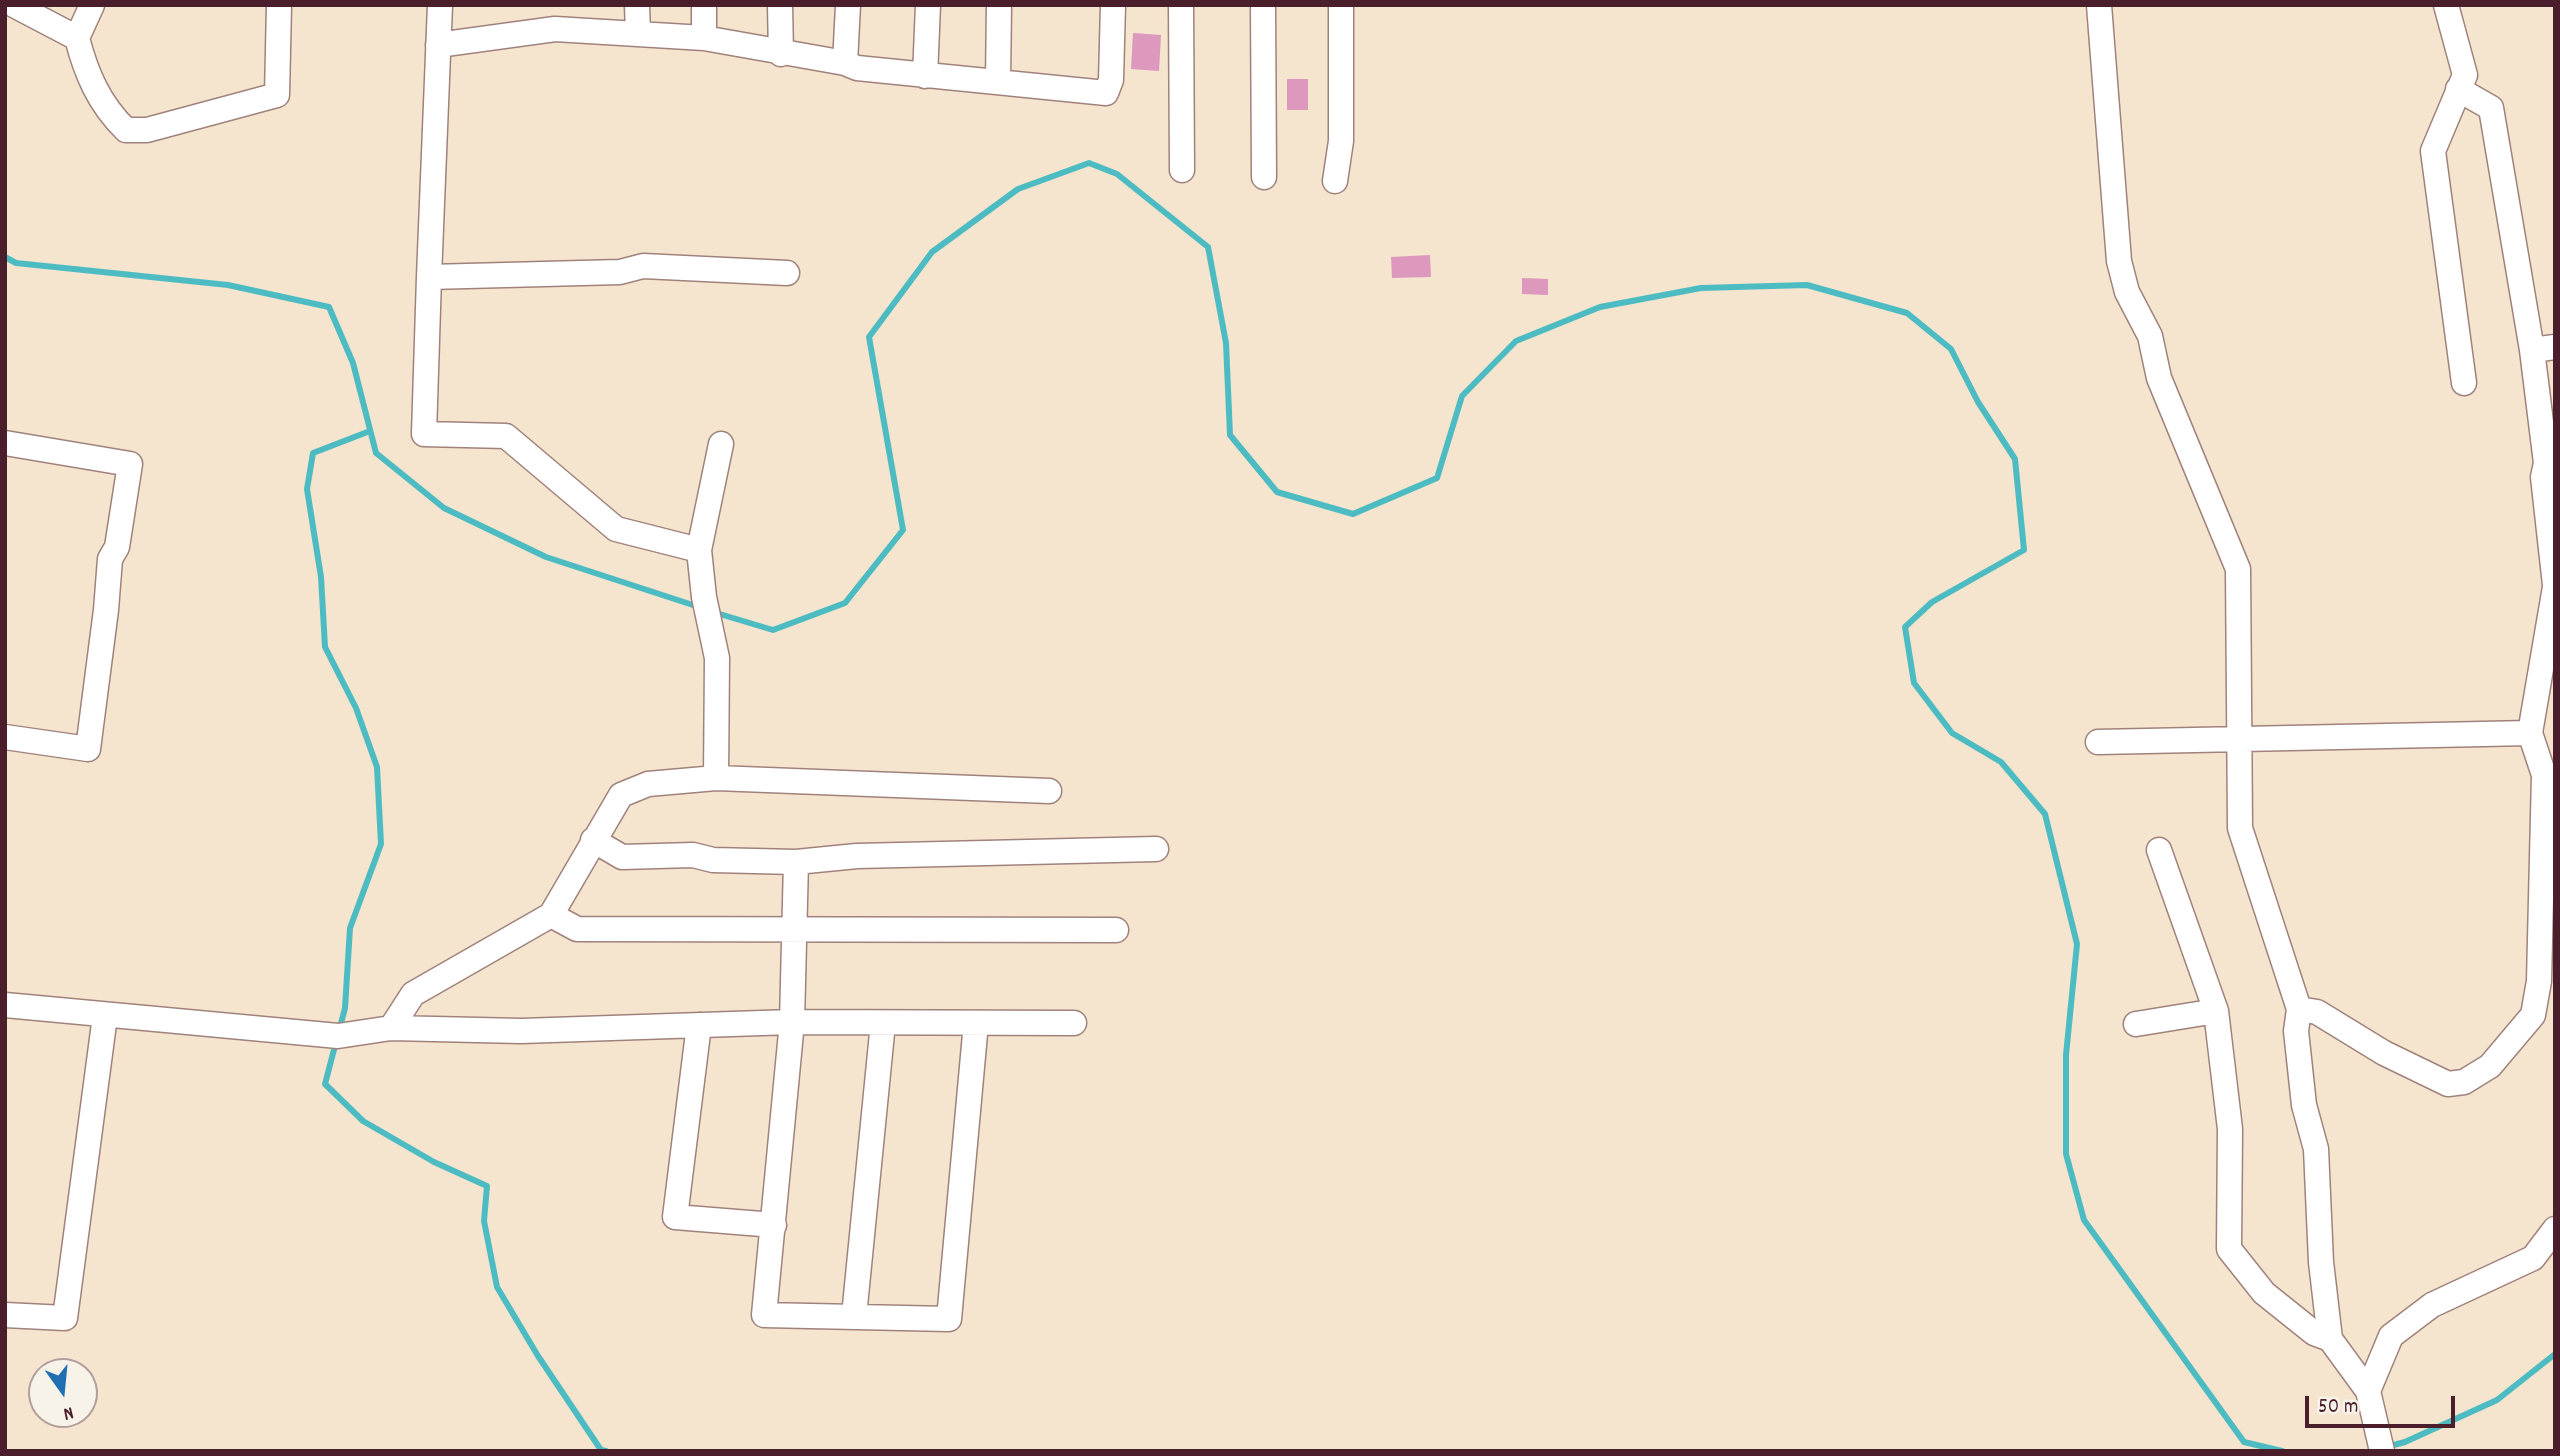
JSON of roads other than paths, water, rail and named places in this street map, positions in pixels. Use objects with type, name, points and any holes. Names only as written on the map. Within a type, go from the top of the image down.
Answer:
[{"type":"street","points":[[92,5],[77,38],[87,75],[113,118],[126,130],[146,130],[277,95],[279,5]]},
{"type":"street","points":[[440,5],[424,434],[506,436],[616,529],[699,550]]},
{"type":"street","points":[[638,5],[638,33]]},
{"type":"street","points":[[704,5],[704,38]]},
{"type":"street","points":[[780,5],[781,54]]},
{"type":"street","points":[[845,63],[848,5]]},
{"type":"street","points":[[925,76],[928,5]]},
{"type":"street","points":[[998,80],[999,5]]},
{"type":"street","points":[[438,45],[555,29],[638,33],[704,38],[781,54],[845,63],[857,68],[925,76],[998,80],[1106,93],[1111,80],[1113,5]]},
{"type":"street","points":[[1181,5],[1182,170]]},
{"type":"street","points":[[1263,5],[1264,177]]},
{"type":"street","points":[[1335,181],[1341,141],[1341,5]]},
{"type":"street","points":[[2099,5],[2119,261],[2127,292],[2150,336],[2160,378],[2238,569],[2240,828],[2299,1009],[2296,1031],[2304,1105],[2316,1149],[2321,1262],[2330,1339],[2368,1391],[2382,1451]]},
{"type":"street","points":[[2446,5],[2465,75],[2433,151],[2464,383]]},
{"type":"street","points":[[17,6],[77,38]]},
{"type":"street","points":[[2299,1009],[2317,1012],[2384,1053],[2448,1084],[2464,1082],[2490,1066],[2533,1015],[2539,981],[2549,777],[2530,733],[2555,586],[2543,477],[2546,464],[2543,349],[2491,108],[2458,89]]},
{"type":"street","points":[[429,277],[620,272],[643,266],[787,273]]},
{"type":"street","points":[[5,443],[130,464],[117,547],[110,559],[88,749],[5,737]]},
{"type":"street","points":[[716,778],[717,658],[704,597],[699,550],[721,444]]},
{"type":"street","points":[[2098,741],[2241,741],[2530,733]]},
{"type":"street","points":[[391,1028],[413,994],[551,915],[621,794],[648,784],[716,778],[1049,791]]},
{"type":"street","points":[[593,840],[622,857],[693,855],[713,860],[796,862],[857,856],[1156,849]]},
{"type":"street","points":[[2159,850],[2216,1011],[2230,1129],[2229,1248],[2264,1293],[2314,1333],[2330,1339]]},
{"type":"street","points":[[796,862],[792,1022],[764,1315],[949,1319],[976,1023]]},
{"type":"street","points":[[551,915],[577,929],[794,932],[1116,930]]},
{"type":"street","points":[[5,1005],[338,1036],[391,1028],[520,1031],[792,1022],[1073,1023]]},
{"type":"street","points":[[2136,1024],[2216,1011]]},
{"type":"street","points":[[5,1315],[65,1318],[105,1016]]},
{"type":"street","points":[[854,1316],[883,1023]]},
{"type":"street","points":[[699,1026],[675,1217],[774,1225]]},
{"type":"street","points":[[2368,1391],[2391,1336],[2432,1305],[2533,1258],[2555,1229]]},
{"type":"waterway","points":[[713,612],[773,630],[845,603],[903,530],[869,337],[932,252],[1018,189],[1089,163],[1117,174],[1208,247],[1226,343],[1230,435],[1277,492],[1353,514],[1437,478],[1462,396],[1516,341],[1600,307],[1701,288],[1807,285],[1907,313],[1951,349],[1978,402],[2015,459],[2024,550],[1932,602],[1905,627],[1914,683],[1952,733],[2001,762],[2045,814],[2077,944],[2066,1055],[2066,1154],[2084,1220],[2244,1442],[2282,1451]]},
{"type":"waterway","points":[[5,257],[16,263],[228,285],[329,307],[353,363],[376,453],[444,508],[546,557],[699,607]]},
{"type":"waterway","points":[[339,1031],[345,1008],[350,928],[381,844],[377,767],[356,708],[325,647],[321,577],[307,489],[313,453],[370,431]]},
{"type":"waterway","points":[[336,1042],[325,1084],[363,1121],[434,1162],[487,1186],[484,1221],[497,1287],[538,1356],[601,1450],[606,1451]]},
{"type":"waterway","points":[[2386,1447],[2405,1442],[2497,1400],[2555,1354]]}]
